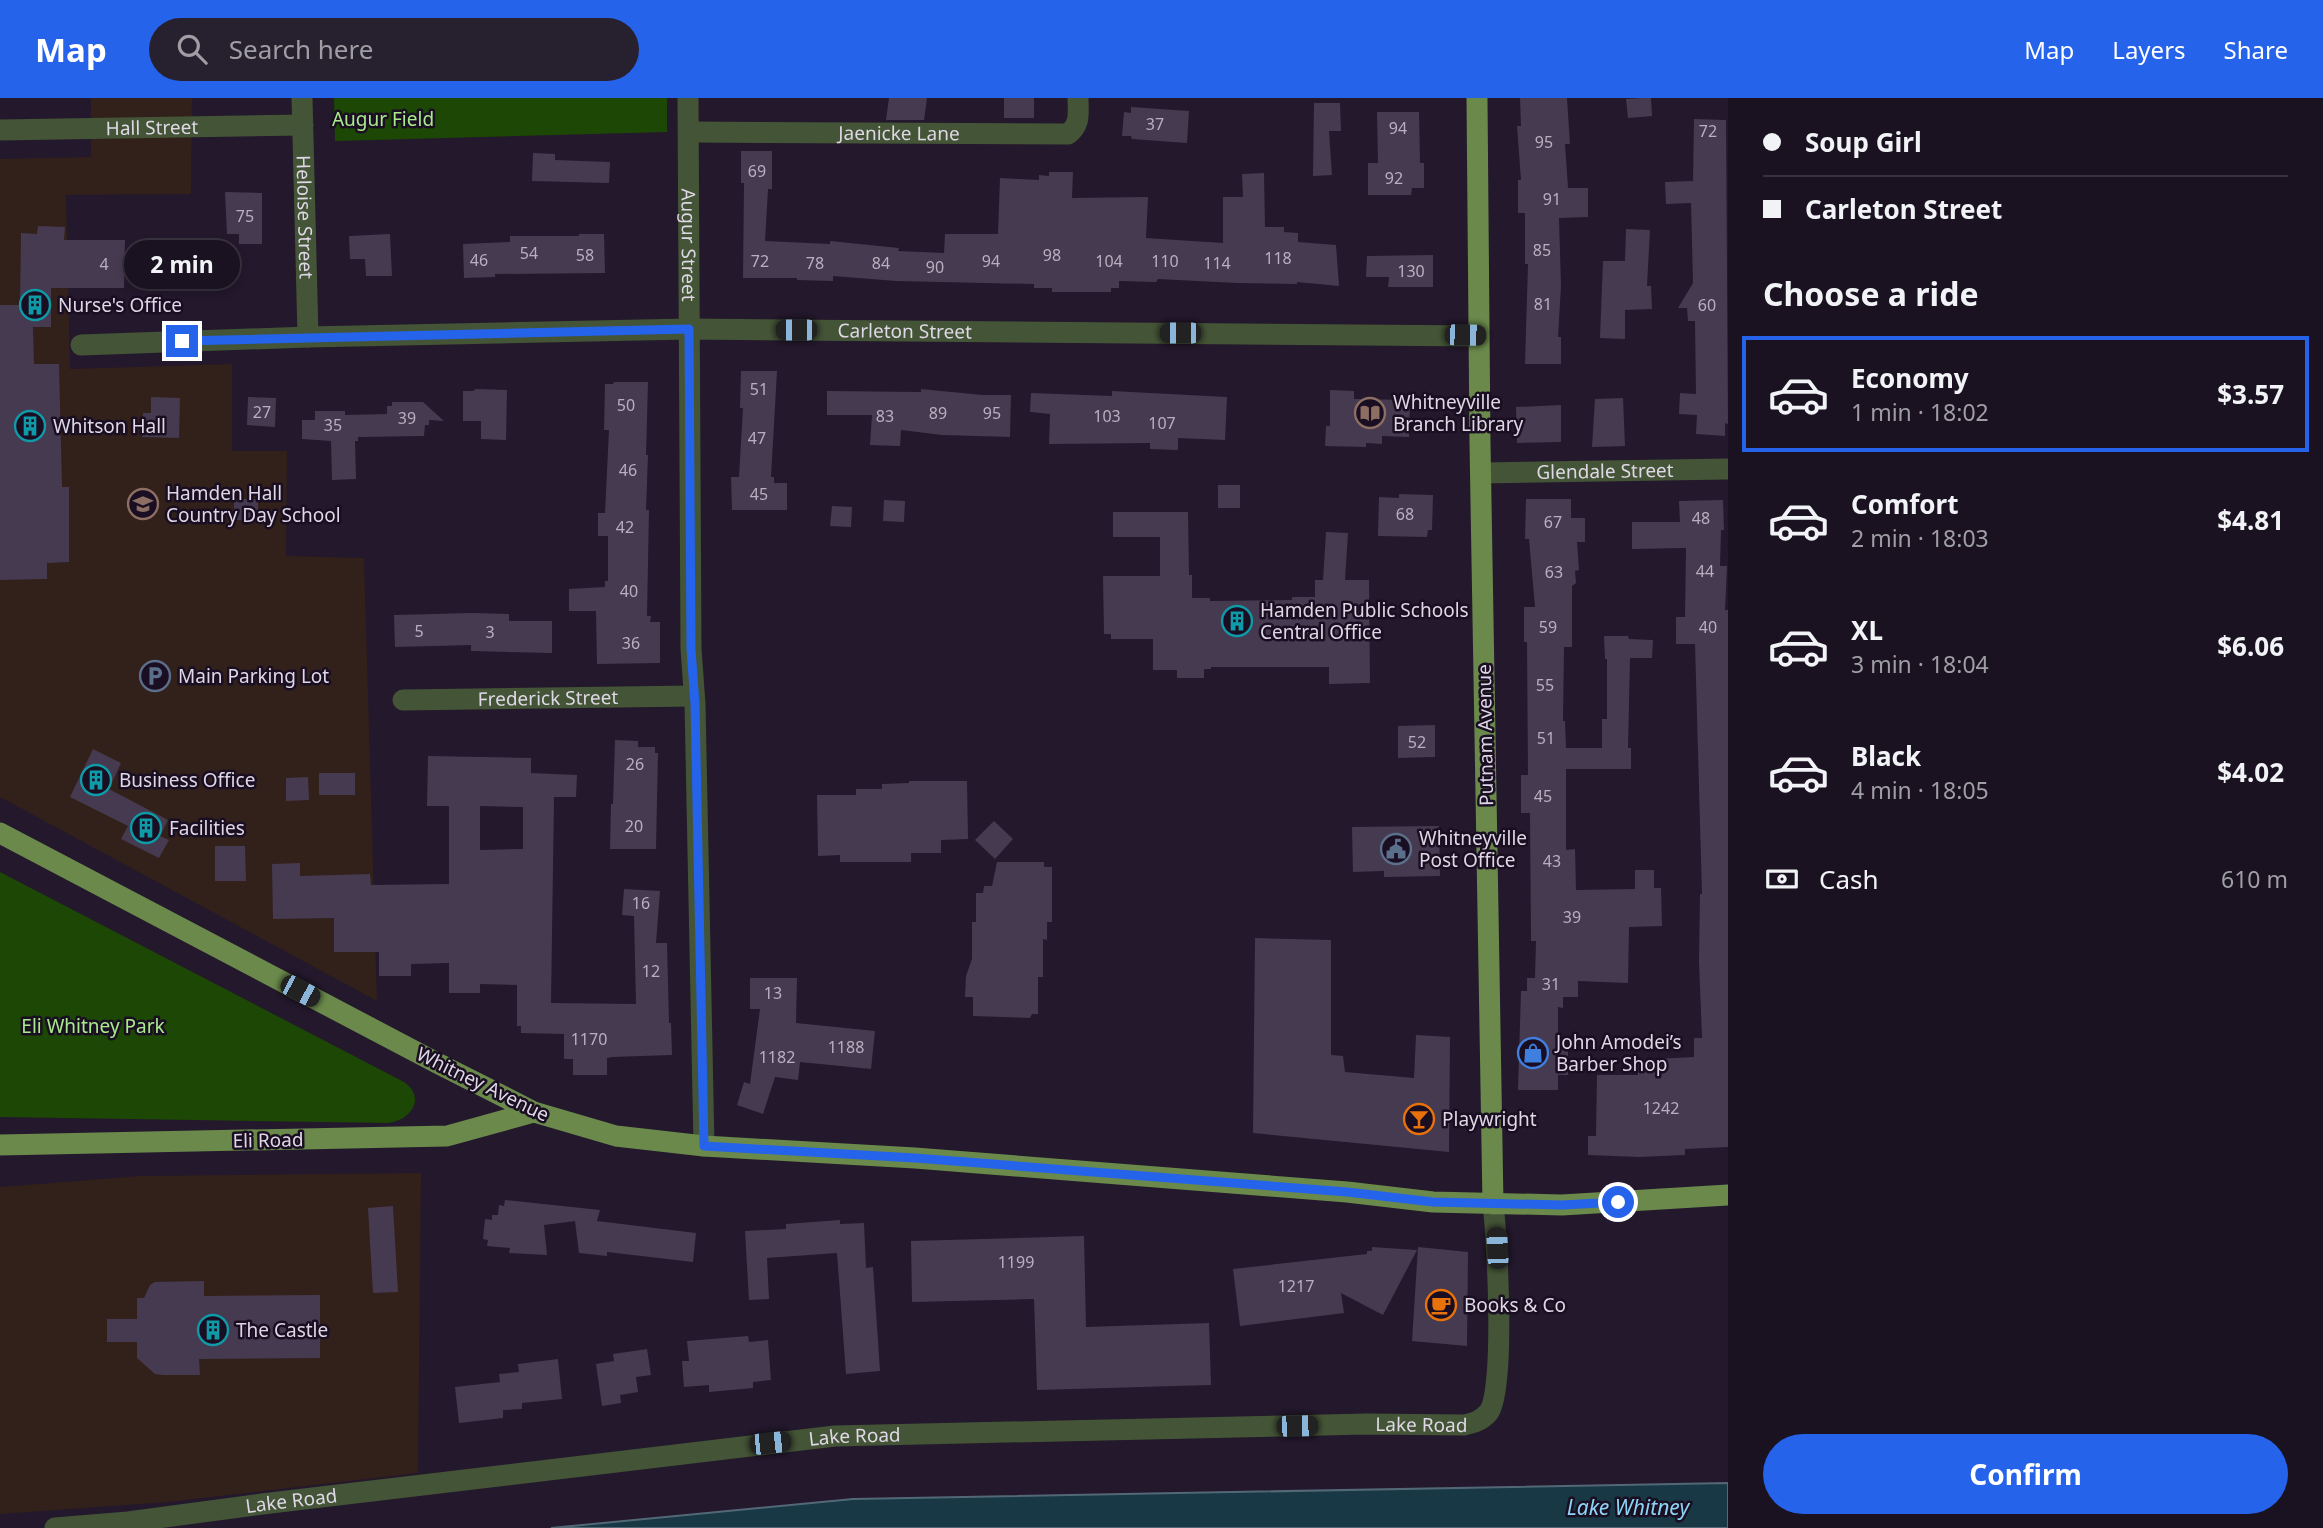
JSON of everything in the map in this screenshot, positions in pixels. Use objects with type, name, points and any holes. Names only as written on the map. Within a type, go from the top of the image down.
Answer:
[{"type":"main road","name":"Putnam Avenue","points":[[1476,98],[1493,1203]]},
{"type":"main road","name":"Whitney Avenue","points":[[0,833],[534,1112],[616,1136],[704,1146],[915,1158],[1347,1192],[1433,1202],[1562,1205],[1728,1195]]},
{"type":"main road","name":"Eli Road","points":[[0,1145],[447,1136],[534,1112]]},
{"type":"street","name":"Heloise Street","points":[[302,98],[308,337]]},
{"type":"street","name":"Augur Street","points":[[688,98],[691,635],[704,1146]]},
{"type":"street","name":"Jaenicke Lane","points":[[689,132],[1068,134],[1074,130],[1078,121],[1078,98]]},
{"type":"street","name":"Hall Street","points":[[0,130],[303,125]]},
{"type":"street","name":"Carleton Street","points":[[81,345],[689,329],[1479,336]]},
{"type":"street","name":"Glendale Street","points":[[1481,473],[1728,469]]},
{"type":"street","name":"Frederick Street","points":[[402,700],[694,696]]},
{"type":"street","name":"Putnam Avenue","points":[[1489,1413],[1495,1398],[1498,1341],[1498,1263],[1493,1203]]},
{"type":"street","name":"Lake Road","points":[[55,1528],[128,1522],[835,1436],[1367,1424],[1464,1425],[1475,1423],[1489,1413]]},
{"type":"shaded area","name":"Hamden Hall Country Day School","points":[[91,98],[192,98],[191,194],[66,195],[70,369],[232,364],[232,451],[287,451],[286,556],[364,558],[377,1001],[0,797],[0,159],[91,157]]},
{"type":"shaded area","points":[[421,1173],[418,1473],[169,1502],[0,1514],[0,1187],[141,1176]]},
{"type":"green space","name":"Augur Field","points":[[334,98],[667,98],[667,132],[335,141]]},
{"type":"green space","name":"Eli Whitney Park","points":[[0,872],[404,1082],[414,1094],[413,1107],[404,1117],[388,1123],[0,1117]]},
{"type":"water","name":"Lake Whitney","points":[[1728,1483],[1728,1528],[551,1528],[853,1499]]},
{"type":"building","points":[[889,98],[927,98],[924,120],[886,120]]},
{"type":"building","points":[[1004,98],[1034,98],[1034,118],[1004,118]]},
{"type":"building","points":[[1520,98],[1567,98],[1570,144],[1565,144],[1568,188],[1588,188],[1588,217],[1559,218],[1561,286],[1558,337],[1561,337],[1561,364],[1525,364],[1528,264],[1525,264],[1525,213],[1518,213],[1518,180],[1521,180],[1517,126],[1521,126]]},
{"type":"building","points":[[1651,98],[1652,116],[1628,118],[1626,99]]},
{"type":"building","points":[[1314,103],[1340,103],[1341,131],[1329,131],[1332,175],[1313,176]]},
{"type":"building","points":[[1131,107],[1189,111],[1187,143],[1122,136],[1124,112],[1131,113]]},
{"type":"building","points":[[1377,112],[1419,112],[1420,163],[1424,163],[1424,188],[1412,188],[1411,195],[1368,195],[1368,163],[1378,163]]},
{"type":"building","points":[[1694,119],[1726,120],[1728,424],[1725,423],[1725,436],[1696,434],[1697,415],[1679,414],[1680,393],[1696,394],[1695,321],[1688,321],[1687,308],[1678,308],[1693,283],[1691,203],[1666,204],[1665,182],[1693,181]]},
{"type":"building","points":[[741,151],[772,151],[772,189],[768,189],[765,241],[830,244],[830,241],[899,248],[898,251],[944,253],[945,234],[998,234],[1000,178],[1039,180],[1039,175],[1049,176],[1049,172],[1073,172],[1072,198],[1148,197],[1146,238],[1223,243],[1223,197],[1243,197],[1242,174],[1264,173],[1265,227],[1284,227],[1284,232],[1298,233],[1298,242],[1336,245],[1339,286],[1297,282],[1236,283],[1158,279],[1156,282],[1119,281],[1119,288],[1111,288],[1111,292],[1052,292],[1052,288],[1034,288],[1034,284],[896,281],[833,276],[833,281],[743,278],[744,183],[741,183]]},
{"type":"building","points":[[533,153],[555,154],[555,160],[610,162],[609,183],[532,181]]},
{"type":"building","points":[[225,192],[262,193],[262,244],[239,244],[239,234],[227,234]]},
{"type":"building","points":[[38,226],[65,227],[64,240],[125,240],[124,288],[51,288],[51,327],[33,327],[34,364],[59,364],[62,487],[69,487],[69,562],[47,563],[47,579],[0,580],[0,305],[20,305],[21,233],[37,234]]},
{"type":"building","points":[[1626,229],[1650,230],[1647,286],[1651,286],[1652,309],[1625,310],[1625,339],[1600,338],[1603,261],[1625,261]]},
{"type":"building","points":[[390,234],[392,276],[366,276],[365,259],[350,259],[349,236]]},
{"type":"building","points":[[604,234],[605,273],[495,274],[495,277],[464,278],[463,244],[510,242],[510,236]]},
{"type":"building","points":[[1433,255],[1433,287],[1388,287],[1389,277],[1366,277],[1367,256]]},
{"type":"building","points":[[741,371],[777,371],[771,477],[774,477],[774,483],[787,483],[787,510],[732,510],[731,477],[739,477],[743,408],[740,408]]},
{"type":"building","points":[[648,382],[647,616],[651,616],[650,622],[660,622],[660,663],[597,664],[596,611],[569,611],[569,589],[605,587],[605,581],[608,581],[608,536],[598,536],[598,513],[605,513],[609,430],[604,430],[605,384]]},
{"type":"building","points":[[921,389],[1011,395],[1010,437],[942,435],[901,430],[900,446],[870,445],[872,415],[827,415],[827,391],[921,392]]},
{"type":"building","points":[[507,390],[506,440],[481,439],[481,421],[463,421],[463,391]]},
{"type":"building","name":"Whitneyville Branch Library","points":[[1330,390],[1354,391],[1354,399],[1410,400],[1409,437],[1382,436],[1382,444],[1366,443],[1366,447],[1325,446],[1326,426],[1330,426]]},
{"type":"building","points":[[1112,391],[1227,397],[1225,440],[1178,438],[1178,450],[1150,449],[1150,443],[1049,444],[1050,414],[1030,412],[1031,393],[1112,396]]},
{"type":"building","points":[[151,397],[180,398],[179,438],[142,437],[143,413],[151,413]]},
{"type":"building","points":[[248,397],[276,398],[275,427],[247,425]]},
{"type":"building","points":[[1623,398],[1625,446],[1592,447],[1595,399]]},
{"type":"building","points":[[392,402],[423,402],[444,421],[429,420],[429,425],[425,425],[424,436],[358,437],[358,441],[355,441],[356,479],[332,480],[331,441],[302,439],[302,420],[315,420],[315,411],[345,411],[345,415],[387,414],[387,406],[392,406]]},
{"type":"building","points":[[1561,405],[1561,442],[1517,443],[1516,407]]},
{"type":"building","points":[[1218,485],[1240,485],[1240,508],[1218,508]]},
{"type":"building","points":[[1399,494],[1433,495],[1432,530],[1428,530],[1427,537],[1378,536],[1379,497],[1399,498]]},
{"type":"building","points":[[234,499],[258,499],[258,520],[234,520]]},
{"type":"building","points":[[1526,499],[1571,499],[1571,518],[1585,518],[1585,542],[1577,542],[1579,570],[1575,571],[1576,583],[1572,586],[1572,647],[1564,647],[1563,721],[1566,748],[1602,748],[1602,719],[1607,719],[1607,659],[1604,636],[1653,640],[1652,658],[1630,658],[1628,748],[1631,748],[1631,769],[1566,769],[1566,850],[1575,849],[1576,890],[1635,889],[1635,870],[1654,870],[1654,888],[1661,888],[1662,926],[1629,927],[1628,983],[1578,981],[1578,997],[1563,997],[1563,1008],[1558,1007],[1558,1049],[1568,1049],[1568,1075],[1558,1075],[1558,1090],[1518,1090],[1521,991],[1527,991],[1527,978],[1535,978],[1536,941],[1531,941],[1530,813],[1521,813],[1521,775],[1528,775],[1527,642],[1524,642],[1524,607],[1535,607],[1529,539],[1525,539]]},
{"type":"building","points":[[884,500],[905,501],[904,522],[883,521]]},
{"type":"building","points":[[1723,500],[1724,530],[1721,530],[1720,566],[1727,566],[1725,610],[1728,610],[1728,1147],[1685,1149],[1685,1155],[1588,1155],[1588,1136],[1596,1136],[1597,1075],[1638,1075],[1637,1060],[1694,1057],[1694,1038],[1702,1038],[1699,961],[1702,894],[1695,644],[1676,644],[1676,617],[1685,617],[1686,548],[1632,549],[1632,522],[1680,522],[1679,501]]},
{"type":"building","points":[[832,506],[852,507],[851,527],[830,526]]},
{"type":"building","name":"Hamden Public Schools Central Office","points":[[1113,512],[1188,512],[1192,598],[1210,598],[1210,601],[1292,600],[1292,597],[1315,597],[1315,580],[1323,580],[1326,532],[1348,533],[1345,580],[1369,580],[1370,683],[1329,684],[1329,667],[1211,667],[1204,669],[1204,678],[1177,678],[1177,670],[1153,670],[1153,639],[1111,639],[1111,634],[1104,634],[1103,576],[1160,576],[1160,537],[1113,537]]},
{"type":"building","points":[[509,614],[509,621],[552,621],[552,653],[471,651],[471,645],[395,647],[394,615]]},
{"type":"building","points":[[1435,725],[1435,757],[1398,758],[1398,726]]},
{"type":"building","points":[[615,740],[638,741],[638,747],[655,747],[655,753],[658,753],[656,849],[610,849]]},
{"type":"building","points":[[93,749],[121,763],[109,789],[168,820],[160,836],[169,840],[159,858],[121,839],[128,826],[70,797]]},
{"type":"building","points":[[428,756],[531,758],[531,773],[577,775],[576,797],[554,797],[551,1003],[636,1004],[634,916],[622,915],[624,889],[660,891],[656,943],[667,943],[672,1055],[607,1058],[607,1075],[573,1075],[573,1059],[564,1059],[564,1034],[521,1033],[521,1026],[517,1026],[517,985],[480,984],[480,993],[449,993],[449,963],[411,964],[411,976],[379,976],[379,952],[334,952],[334,918],[273,919],[272,864],[300,863],[300,876],[370,874],[371,885],[449,884],[449,806],[427,806]],"holes":[[[480,806],[523,807],[523,849],[480,850]]]},
{"type":"building","points":[[319,773],[355,773],[355,795],[319,795]]},
{"type":"building","points":[[308,777],[309,800],[286,801],[286,778]]},
{"type":"building","points":[[967,781],[968,839],[941,840],[941,853],[911,853],[911,862],[840,862],[840,855],[818,856],[817,795],[856,795],[856,789],[882,789],[882,784]]},
{"type":"building","points":[[994,821],[1013,839],[995,859],[975,840]]},
{"type":"building","name":"Whitneyville Post Office","points":[[1439,826],[1440,876],[1384,877],[1384,871],[1353,872],[1352,827]]},
{"type":"building","points":[[215,846],[245,846],[246,881],[215,881]]},
{"type":"building","points":[[997,862],[1044,862],[1044,867],[1052,867],[1052,922],[1047,922],[1047,940],[1043,939],[1043,977],[1038,977],[1038,1014],[1032,1014],[1030,1018],[973,1016],[973,997],[965,997],[966,976],[972,959],[972,922],[976,922],[976,893],[983,893],[984,886],[992,886]]},
{"type":"building","points":[[1255,938],[1331,940],[1331,1055],[1343,1056],[1345,1072],[1414,1078],[1416,1035],[1450,1037],[1449,1152],[1253,1133]]},
{"type":"building","points":[[750,978],[797,978],[796,1023],[875,1031],[871,1069],[800,1062],[798,1080],[775,1077],[763,1114],[737,1105],[744,1082],[750,1084],[760,1009],[750,1009]]},
{"type":"building","points":[[505,1200],[600,1210],[597,1221],[696,1233],[693,1262],[607,1252],[607,1256],[579,1253],[575,1221],[544,1225],[547,1255],[509,1253],[510,1248],[487,1246],[488,1240],[483,1239],[485,1219],[492,1220],[492,1215],[498,1215],[499,1205],[504,1206]]},
{"type":"building","points":[[393,1206],[398,1292],[373,1293],[368,1208]]},
{"type":"building","points":[[840,1220],[840,1224],[864,1223],[866,1268],[873,1267],[880,1371],[846,1374],[837,1253],[767,1258],[769,1299],[749,1300],[745,1231],[786,1229],[786,1224]]},
{"type":"building","points":[[1084,1236],[1086,1327],[1209,1323],[1211,1385],[1037,1390],[1034,1299],[912,1302],[911,1241]]},
{"type":"building","points":[[1372,1247],[1417,1250],[1383,1315],[1341,1293],[1344,1313],[1240,1326],[1233,1269],[1367,1254],[1367,1251],[1372,1251]]},
{"type":"building","name":"Books & Co","points":[[1418,1247],[1468,1252],[1467,1346],[1412,1341]]},
{"type":"building","name":"The Castle","points":[[204,1281],[204,1296],[320,1295],[320,1358],[199,1359],[200,1375],[163,1375],[155,1374],[137,1358],[137,1342],[107,1342],[107,1319],[137,1319],[137,1298],[144,1298],[150,1285],[155,1282]]},
{"type":"building","points":[[748,1336],[749,1342],[768,1340],[771,1380],[753,1382],[753,1388],[709,1392],[709,1385],[684,1387],[682,1361],[689,1361],[687,1341]]},
{"type":"building","points":[[647,1349],[651,1375],[636,1377],[638,1392],[620,1395],[621,1403],[602,1406],[596,1364],[614,1361],[613,1354]]},
{"type":"building","points":[[558,1359],[562,1399],[522,1403],[522,1409],[503,1410],[503,1418],[459,1423],[455,1387],[500,1382],[499,1374],[519,1372],[518,1364]]},
{"type":"place","name":"Nurse's Office","points":[[35,305]]},
{"type":"place","name":"Whitneyville Branch Library","points":[[1370,413]]},
{"type":"place","name":"Whitson Hall","points":[[30,426]]},
{"type":"place","name":"Hamden Hall Country Day School","points":[[143,504]]},
{"type":"place","name":"Hamden Public Schools Central Office","points":[[1237,621]]},
{"type":"place","name":"Main Parking Lot","points":[[155,676]]},
{"type":"place","name":"Business Office","points":[[96,780]]},
{"type":"place","name":"Facilities","points":[[146,828]]},
{"type":"place","name":"Whitneyville Post Office","points":[[1396,849]]},
{"type":"place","name":"John Amodei’s Barber Shop","points":[[1533,1053]]},
{"type":"place","name":"Playwright","points":[[1419,1119]]},
{"type":"place","name":"Books & Co","points":[[1441,1305]]},
{"type":"place","name":"The Castle","points":[[213,1330]]},
{"type":"route","points":[[182,341],[689,329],[691,649],[695,704],[704,1146],[915,1158],[1347,1192],[1433,1202],[1562,1205],[1618,1202]]}]
